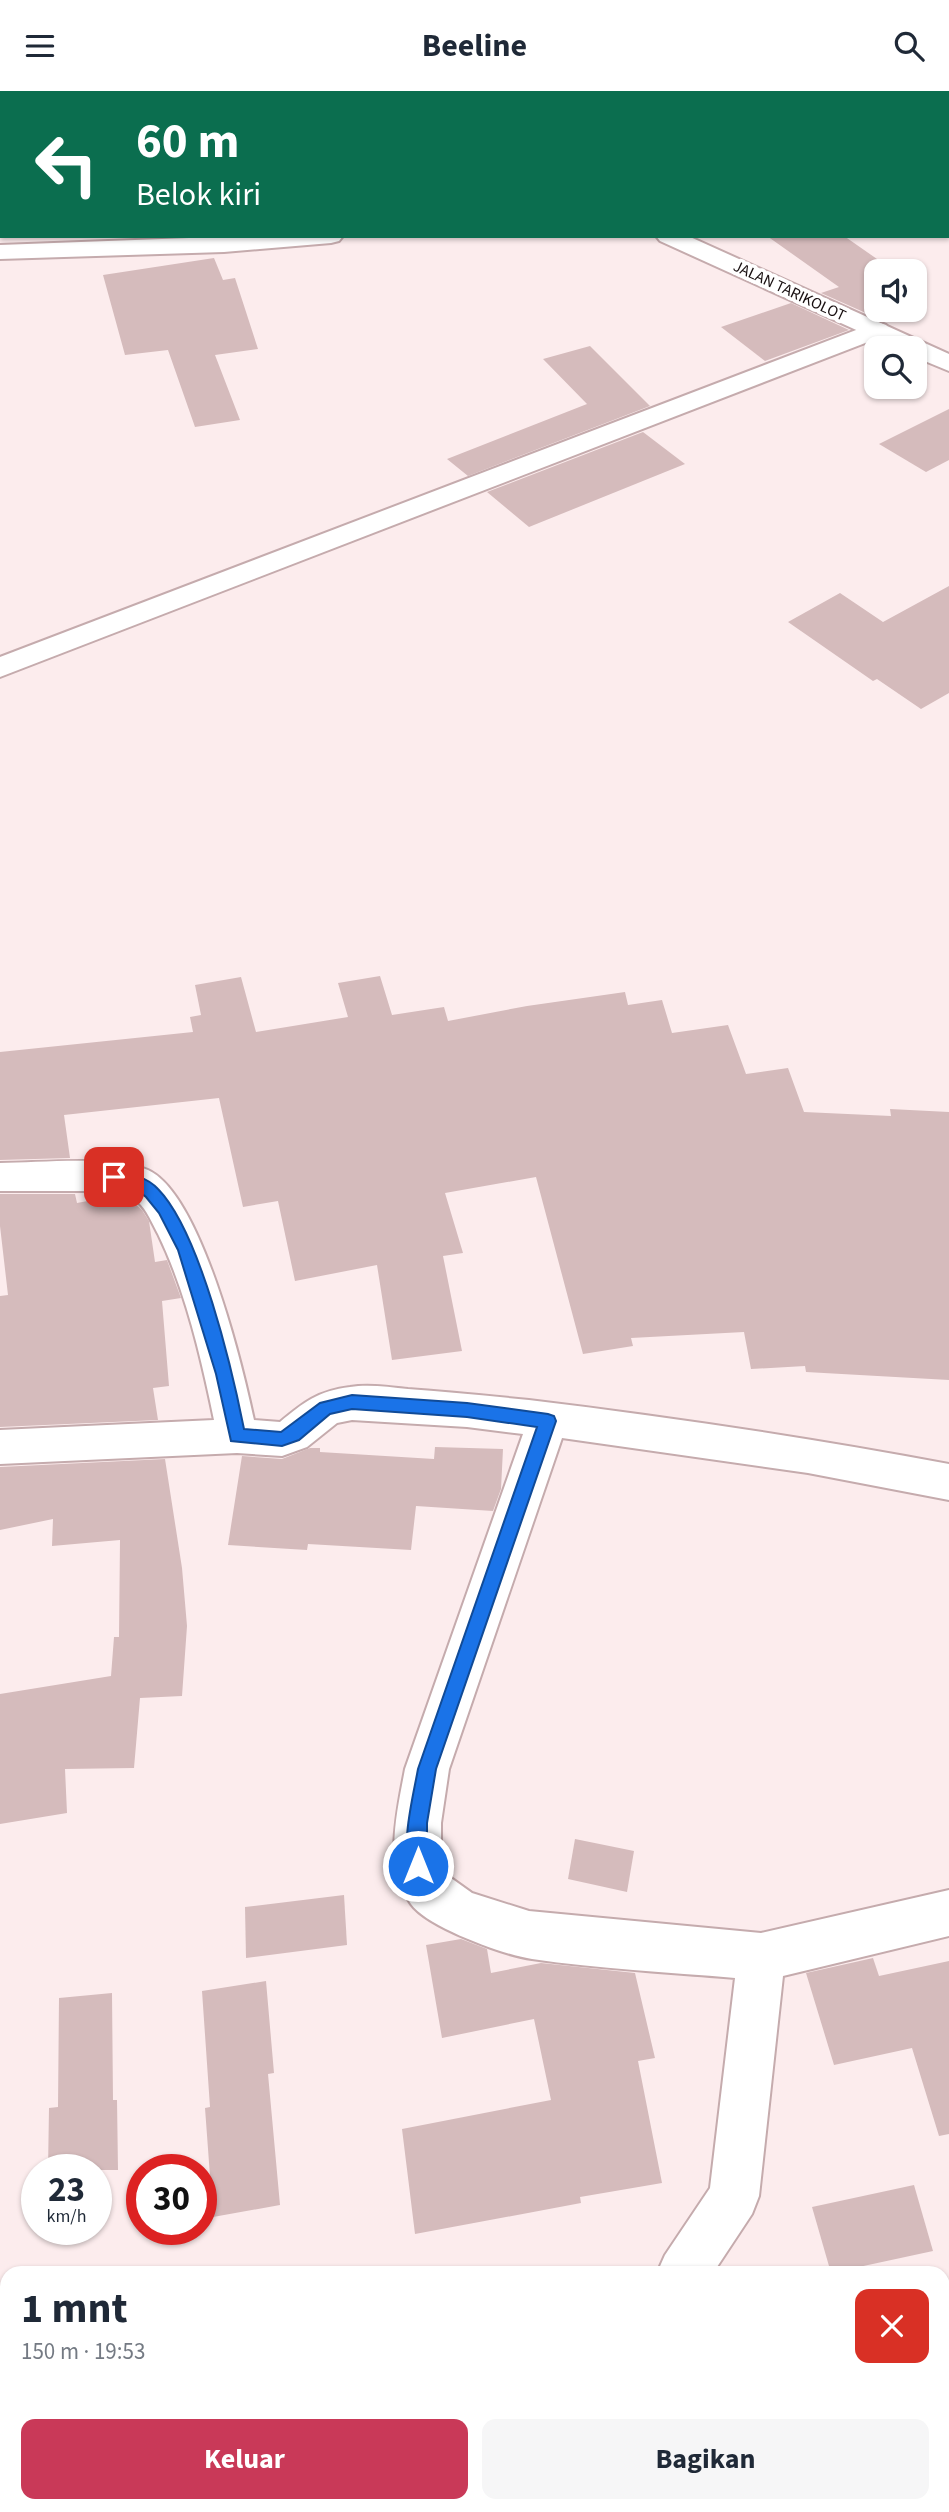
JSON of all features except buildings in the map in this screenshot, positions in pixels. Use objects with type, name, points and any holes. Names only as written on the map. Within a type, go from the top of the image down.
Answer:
[{"type":"street","points":[[0,252],[210,246],[307,238]]},
{"type":"street","name":"JALAN TARIKOLOT","points":[[672,238],[949,363]]},
{"type":"street","points":[[0,668],[877,330]]},
{"type":"street","points":[[0,1177],[114,1177],[136,1181],[152,1192],[164,1209],[193,1268],[225,1374],[237,1436]]},
{"type":"street","points":[[0,1447],[237,1436],[282,1439],[293,1434],[326,1408],[352,1402],[467,1410],[652,1432],[808,1455],[949,1482]]},
{"type":"street","points":[[548,1421],[427,1769],[418,1823],[418,1866],[428,1889],[459,1912],[529,1935],[761,1957],[949,1913]]},
{"type":"street","points":[[688,2266],[734,2196],[761,1957]]},
{"type":"route","points":[[114,1177],[136,1181],[152,1192],[186,1250],[225,1374],[237,1436],[282,1439],[293,1434],[326,1408],[352,1402],[467,1410],[548,1421],[427,1769],[418,1823],[418,1866]]}]
